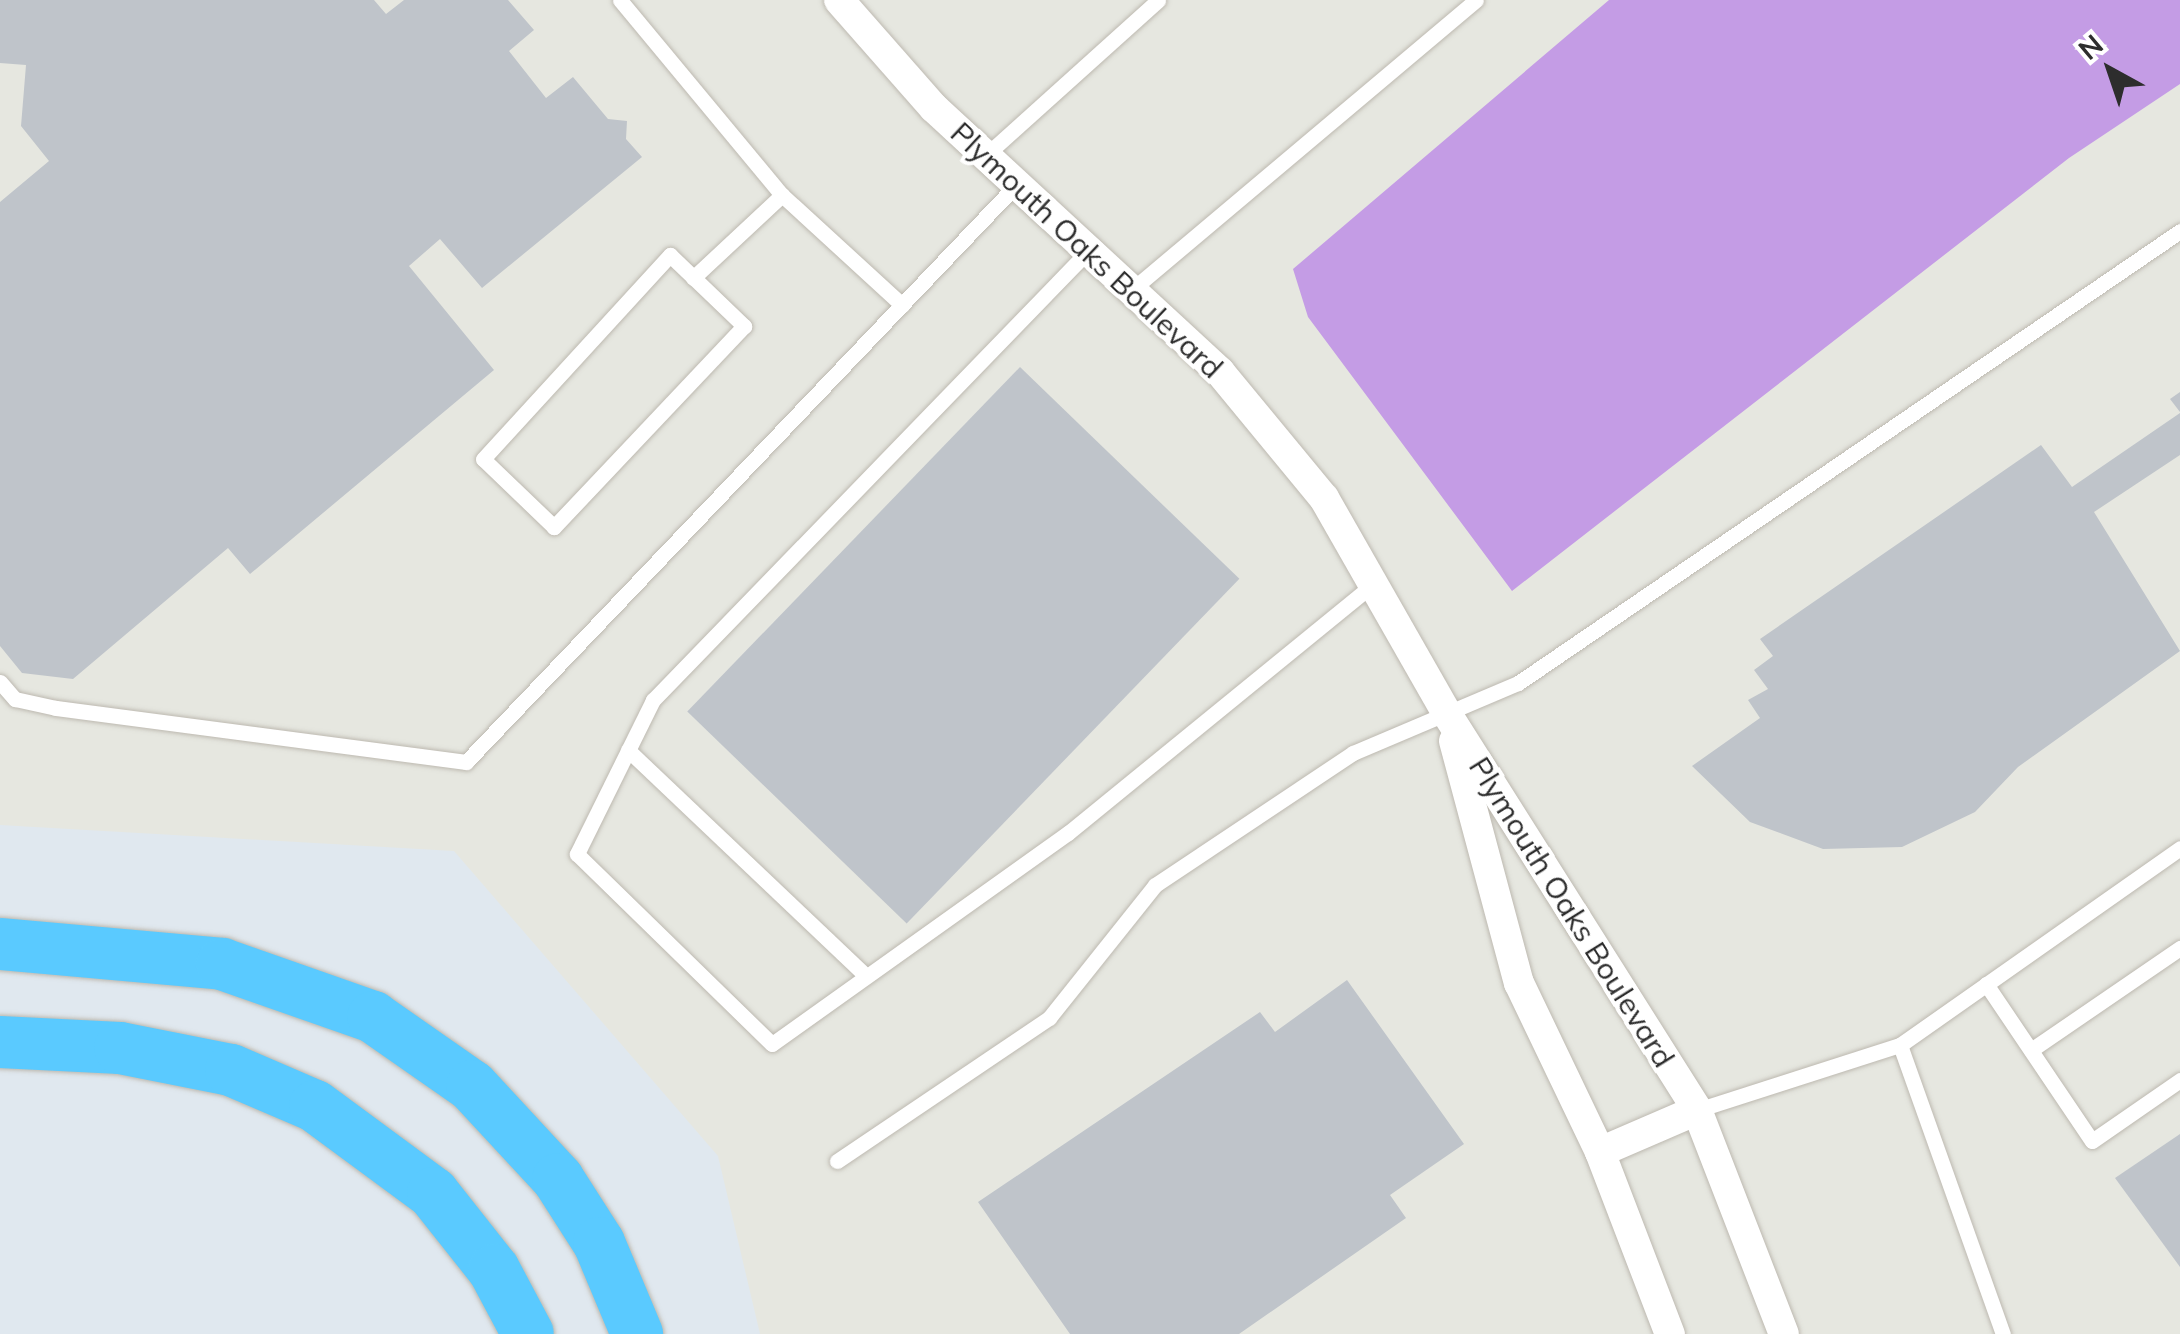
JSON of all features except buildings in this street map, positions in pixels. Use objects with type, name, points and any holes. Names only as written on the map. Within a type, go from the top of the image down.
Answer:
[{"type":"highway","points":[[0,944],[222,964],[372,1017],[472,1086],[558,1180],[599,1243],[637,1334]]},
{"type":"highway","points":[[0,1042],[120,1048],[231,1070],[315,1106],[433,1193],[494,1270],[528,1334]]},
{"type":"street","name":"Plymouth Oaks Boulevard","points":[[839,0],[984,156],[1134,288],[1267,424],[1378,580],[1447,714],[1697,1110],[1784,1334]]},
{"type":"street","name":"Plymouth Oaks Boulevard","points":[[1447,714],[1519,983],[1600,1152],[1670,1334]]},
{"type":"street","points":[[1600,1152],[1697,1110]]},
{"type":"lane","points":[[620,0],[782,195],[902,304]]},
{"type":"lane","points":[[984,156],[1158,0]]},
{"type":"lane","points":[[1134,288],[1476,0]]},
{"type":"lane","points":[[0,682],[15,699],[56,708],[466,762],[1016,185]]},
{"type":"lane","points":[[693,278],[782,195]]},
{"type":"lane","points":[[837,1161],[1049,1018],[1155,885],[1353,753],[1518,683],[2180,231]]},
{"type":"lane","points":[[1089,250],[652,700],[577,854],[772,1044],[1068,833],[1378,580]]},
{"type":"lane","points":[[670,256],[693,278],[744,326],[554,527],[483,458],[670,256]]},
{"type":"lane","points":[[628,750],[866,976]]},
{"type":"lane","points":[[1697,1110],[1900,1045],[2180,848]]},
{"type":"lane","points":[[2031,1050],[2180,948]]},
{"type":"lane","points":[[1986,984],[2092,1141],[2180,1080]]},
{"type":"lane","points":[[1900,1045],[2003,1334]]},
{"type":"shaded area","points":[[0,0],[2180,0],[2180,1334],[760,1334],[718,1156],[454,851],[0,825]]},
{"type":"shaded area","points":[[1609,0],[2180,0],[2180,84],[2069,158],[1512,591],[1308,317],[1293,269]]}]
